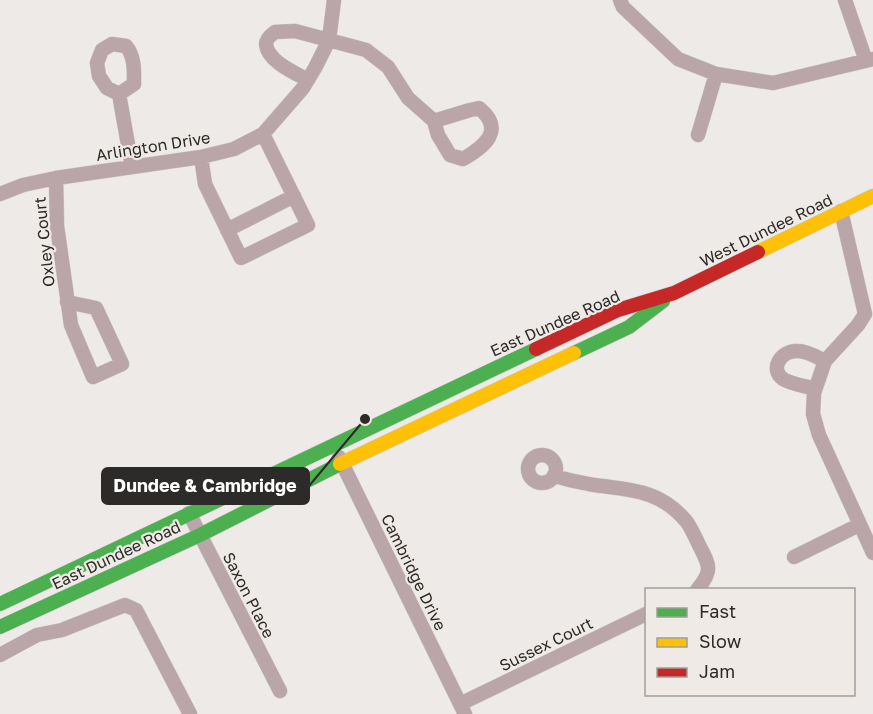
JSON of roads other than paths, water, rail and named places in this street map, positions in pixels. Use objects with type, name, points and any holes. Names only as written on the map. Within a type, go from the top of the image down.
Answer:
[{"type":"main road","name":"West Dundee Road","points":[[674,293],[873,196]]},
{"type":"main road","name":"East Dundee Road","points":[[0,604],[618,310],[674,293]]},
{"type":"main road","name":"East Dundee Road","points":[[0,627],[200,535],[342,463],[629,327],[674,293]]},
{"type":"street","name":"Arlington Drive","points":[[0,194],[23,185],[56,178],[201,157],[234,149],[263,134],[303,88],[315,68],[329,40],[334,0]]},
{"type":"street","points":[[620,0],[623,7],[678,59],[716,74],[773,83],[870,60],[845,0]]},
{"type":"street","points":[[308,80],[272,58],[266,45],[268,38],[275,32],[295,31],[366,50],[388,67],[408,98],[434,121]]},
{"type":"street","points":[[699,135],[716,74]]},
{"type":"street","points":[[119,94],[132,166]]},
{"type":"street","points":[[201,157],[206,184],[241,258],[308,225],[263,134]]},
{"type":"street","name":"Oxley Court","points":[[56,178],[57,226],[70,325],[93,377],[122,364],[96,308],[67,302]]},
{"type":"street","points":[[227,230],[294,196]]},
{"type":"street","points":[[842,212],[862,298],[869,317],[858,325],[825,361],[815,389],[813,414],[819,435],[873,553]]},
{"type":"street","points":[[815,389],[782,379],[778,374],[777,365],[787,351],[800,350],[825,361]]},
{"type":"street","name":"Cambridge Drive","points":[[333,445],[463,709]]},
{"type":"street","points":[[554,475],[566,480],[631,490],[656,497],[669,504],[687,522],[709,568],[706,579],[699,588]]},
{"type":"street","name":"Saxon Place","points":[[189,513],[280,691]]},
{"type":"street","points":[[794,557],[859,525]]},
{"type":"street","points":[[0,655],[37,635],[62,630],[125,605],[136,610],[190,714]]},
{"type":"street","name":"Sussex Court","points":[[463,709],[645,615]]},
{"type":"place","name":"Dundee & Cambridge","points":[[365,419]]}]
